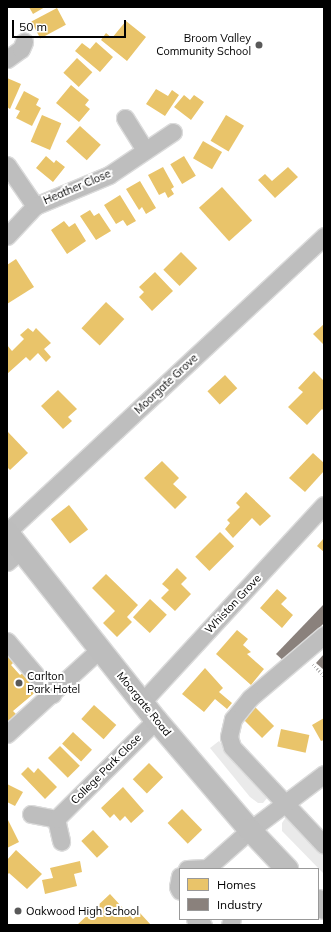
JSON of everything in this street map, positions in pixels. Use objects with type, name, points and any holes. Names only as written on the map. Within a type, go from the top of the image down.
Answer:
[{"type":"main road","name":"Moorgate Road","points":[[7,532],[14,556],[100,649],[156,720],[250,830],[286,868]]},
{"type":"street","points":[[7,59],[21,49],[24,42]]},
{"type":"street","points":[[125,118],[145,150]]},
{"type":"street","name":"Heather Close","points":[[7,236],[34,206],[109,175],[173,132]]},
{"type":"street","points":[[7,165],[34,206]]},
{"type":"street","name":"Moorgate Grove","points":[[7,532],[324,236]]},
{"type":"street","name":"Whiston Grove","points":[[142,702],[324,505]]},
{"type":"street","points":[[324,636],[250,698],[234,719],[229,737],[232,747],[282,803],[324,845]]},
{"type":"street","points":[[7,641],[52,694]]},
{"type":"street","points":[[7,734],[100,649]]},
{"type":"street","name":"College Park Close","points":[[56,819],[156,720]]},
{"type":"street","points":[[208,868],[282,803],[324,774]]},
{"type":"street","points":[[31,814],[56,819],[61,841]]},
{"type":"shaded area","points":[[219,741],[268,797],[263,803],[258,803],[250,797],[210,748]]},
{"type":"shaded area","points":[[286,817],[324,856],[324,874],[282,831],[282,823]]},
{"type":"building: Homes","points":[[29,7],[45,7],[33,14]]},
{"type":"building: Homes","points":[[57,8],[66,25],[40,38],[31,22]]},
{"type":"building: Homes","points":[[126,21],[146,37],[127,61],[101,40],[106,33],[112,38]]},
{"type":"building: Homes","points":[[96,42],[113,57],[100,72],[75,51],[82,43],[90,49]]},
{"type":"building: Homes","points":[[77,58],[92,72],[79,87],[63,73]]},
{"type":"building: Homes","points":[[7,78],[21,84],[10,109],[7,107]]},
{"type":"building: Homes","points":[[71,85],[89,100],[85,105],[90,109],[79,122],[56,103]]},
{"type":"building: Homes","points":[[156,89],[168,96],[172,90],[179,95],[165,116],[146,104]]},
{"type":"building: Homes","points":[[24,91],[39,99],[36,105],[41,108],[32,126],[16,118],[20,111],[15,109]]},
{"type":"building: Homes","points":[[184,95],[190,100],[194,95],[204,102],[191,120],[174,107]]},
{"type":"building: Homes","points":[[42,115],[61,123],[50,150],[31,142]]},
{"type":"building: Homes","points":[[226,115],[244,126],[229,152],[211,141]]},
{"type":"building: Homes","points":[[80,126],[101,145],[87,160],[66,142]]},
{"type":"building: Homes","points":[[203,141],[222,152],[212,169],[193,158]]},
{"type":"building: Homes","points":[[46,156],[54,163],[56,160],[65,167],[53,182],[36,168]]},
{"type":"building: Homes","points":[[184,156],[196,176],[182,184],[170,164]]},
{"type":"building: Homes","points":[[163,167],[174,187],[171,189],[174,194],[168,198],[165,192],[159,195],[148,175]]},
{"type":"building: Homes","points":[[288,167],[298,177],[275,198],[258,180],[265,174],[272,181]]},
{"type":"building: Homes","points":[[140,181],[156,208],[146,214],[142,207],[139,210],[126,189]]},
{"type":"building: Homes","points":[[222,187],[252,220],[229,241],[199,208]]},
{"type":"building: Homes","points":[[120,195],[136,221],[127,226],[123,220],[116,224],[104,205]]},
{"type":"building: Homes","points":[[90,210],[94,216],[99,213],[111,231],[96,240],[80,216]]},
{"type":"building: Homes","points":[[64,221],[69,227],[75,223],[86,241],[67,254],[51,230]]},
{"type":"building: Homes","points":[[181,252],[197,268],[180,286],[163,270]]},
{"type":"building: Homes","points":[[16,259],[34,287],[7,304],[7,265]]},
{"type":"building: Homes","points":[[155,272],[173,291],[152,311],[139,297],[144,292],[139,287]]},
{"type":"building: Homes","points":[[106,302],[124,319],[100,345],[81,328]]},
{"type":"building: Homes","points":[[324,324],[324,345],[313,334]]},
{"type":"building: Homes","points":[[28,328],[33,332],[36,328],[51,343],[44,349],[51,357],[46,362],[38,353],[30,361],[26,357],[7,374],[7,345],[12,351],[24,339],[20,335]]},
{"type":"building: Homes","points":[[314,371],[324,381],[324,411],[322,409],[307,425],[288,407],[303,392],[298,388]]},
{"type":"building: Homes","points":[[225,375],[237,388],[220,405],[207,391]]},
{"type":"building: Homes","points":[[58,390],[77,409],[68,417],[72,421],[63,429],[41,406]]},
{"type":"building: Homes","points":[[7,431],[28,453],[10,470],[7,467]]},
{"type":"building: Homes","points":[[313,453],[324,463],[324,471],[305,492],[289,478]]},
{"type":"building: Homes","points":[[162,461],[179,478],[173,484],[187,497],[175,509],[144,478]]},
{"type":"building: Homes","points":[[246,492],[271,516],[260,526],[252,518],[233,538],[225,529],[230,523],[227,520],[240,507],[236,503]]},
{"type":"building: Homes","points":[[69,505],[88,529],[70,544],[51,519]]},
{"type":"building: Homes","points":[[220,532],[234,546],[209,571],[195,557]]},
{"type":"building: Homes","points":[[324,538],[324,552],[317,546]]},
{"type":"building: Homes","points":[[177,568],[187,578],[181,584],[191,594],[175,611],[161,598],[169,590],[162,584]]},
{"type":"building: Homes","points":[[106,574],[138,605],[127,617],[132,622],[117,637],[103,623],[115,611],[92,588]]},
{"type":"building: Homes","points":[[277,589],[287,598],[281,604],[293,615],[282,628],[260,608]]},
{"type":"building: Homes","points":[[150,599],[167,615],[150,633],[133,617]]},
{"type":"building: Homes","points":[[237,630],[248,639],[243,645],[251,652],[247,654],[264,669],[251,685],[216,654]]},
{"type":"building: Homes","name":"Carlton Park Hotel","points":[[7,650],[16,660],[11,665],[20,675],[23,673],[38,690],[13,711],[19,717],[7,727]]},
{"type":"building: Homes","points":[[205,668],[223,688],[219,692],[232,703],[227,709],[215,699],[204,712],[182,694]]},
{"type":"building: Homes","points":[[94,705],[116,725],[104,739],[81,719]]},
{"type":"building: Homes","points":[[255,707],[274,726],[262,738],[243,719]]},
{"type":"building: Homes","points":[[324,718],[324,740],[321,741],[312,725]]},
{"type":"building: Homes","points":[[281,729],[309,735],[306,753],[277,747]]},
{"type":"building: Homes","points":[[73,732],[92,750],[81,761],[62,744]]},
{"type":"building: Homes","points":[[60,746],[80,766],[68,778],[48,758]]},
{"type":"building: Homes","points":[[149,763],[163,777],[147,793],[133,779]]},
{"type":"building: Homes","points":[[28,767],[34,773],[38,768],[57,787],[45,799],[21,774]]},
{"type":"building: Homes","points":[[7,784],[23,792],[15,806],[7,802]]},
{"type":"building: Homes","points":[[123,787],[144,811],[131,823],[125,816],[120,821],[114,814],[110,818],[101,808]]},
{"type":"building: Homes","points":[[182,809],[202,830],[188,844],[168,823]]},
{"type":"building: Homes","points":[[7,818],[19,842],[7,848]]},
{"type":"building: Homes","points":[[93,830],[109,847],[97,858],[81,841]]},
{"type":"building: Homes","points":[[16,850],[42,874],[27,889],[9,873],[7,875],[7,860]]},
{"type":"building: Homes","points":[[80,861],[82,872],[74,874],[77,886],[45,894],[42,880],[53,878],[50,868]]},
{"type":"building: Homes","points":[[110,894],[133,919],[140,913],[151,925],[77,925]]},
{"type":"building: Industry","points":[[324,604],[324,623],[286,663],[276,654]]},
{"type":"building: Industry","points":[[324,654],[324,670],[316,663]]},
{"type":"place","name":"Broom Valley Community School","points":[[259,45]]},
{"type":"place","name":"Carlton Park Hotel","points":[[19,683]]},
{"type":"place","name":"Oakwood High School","points":[[18,911]]}]
